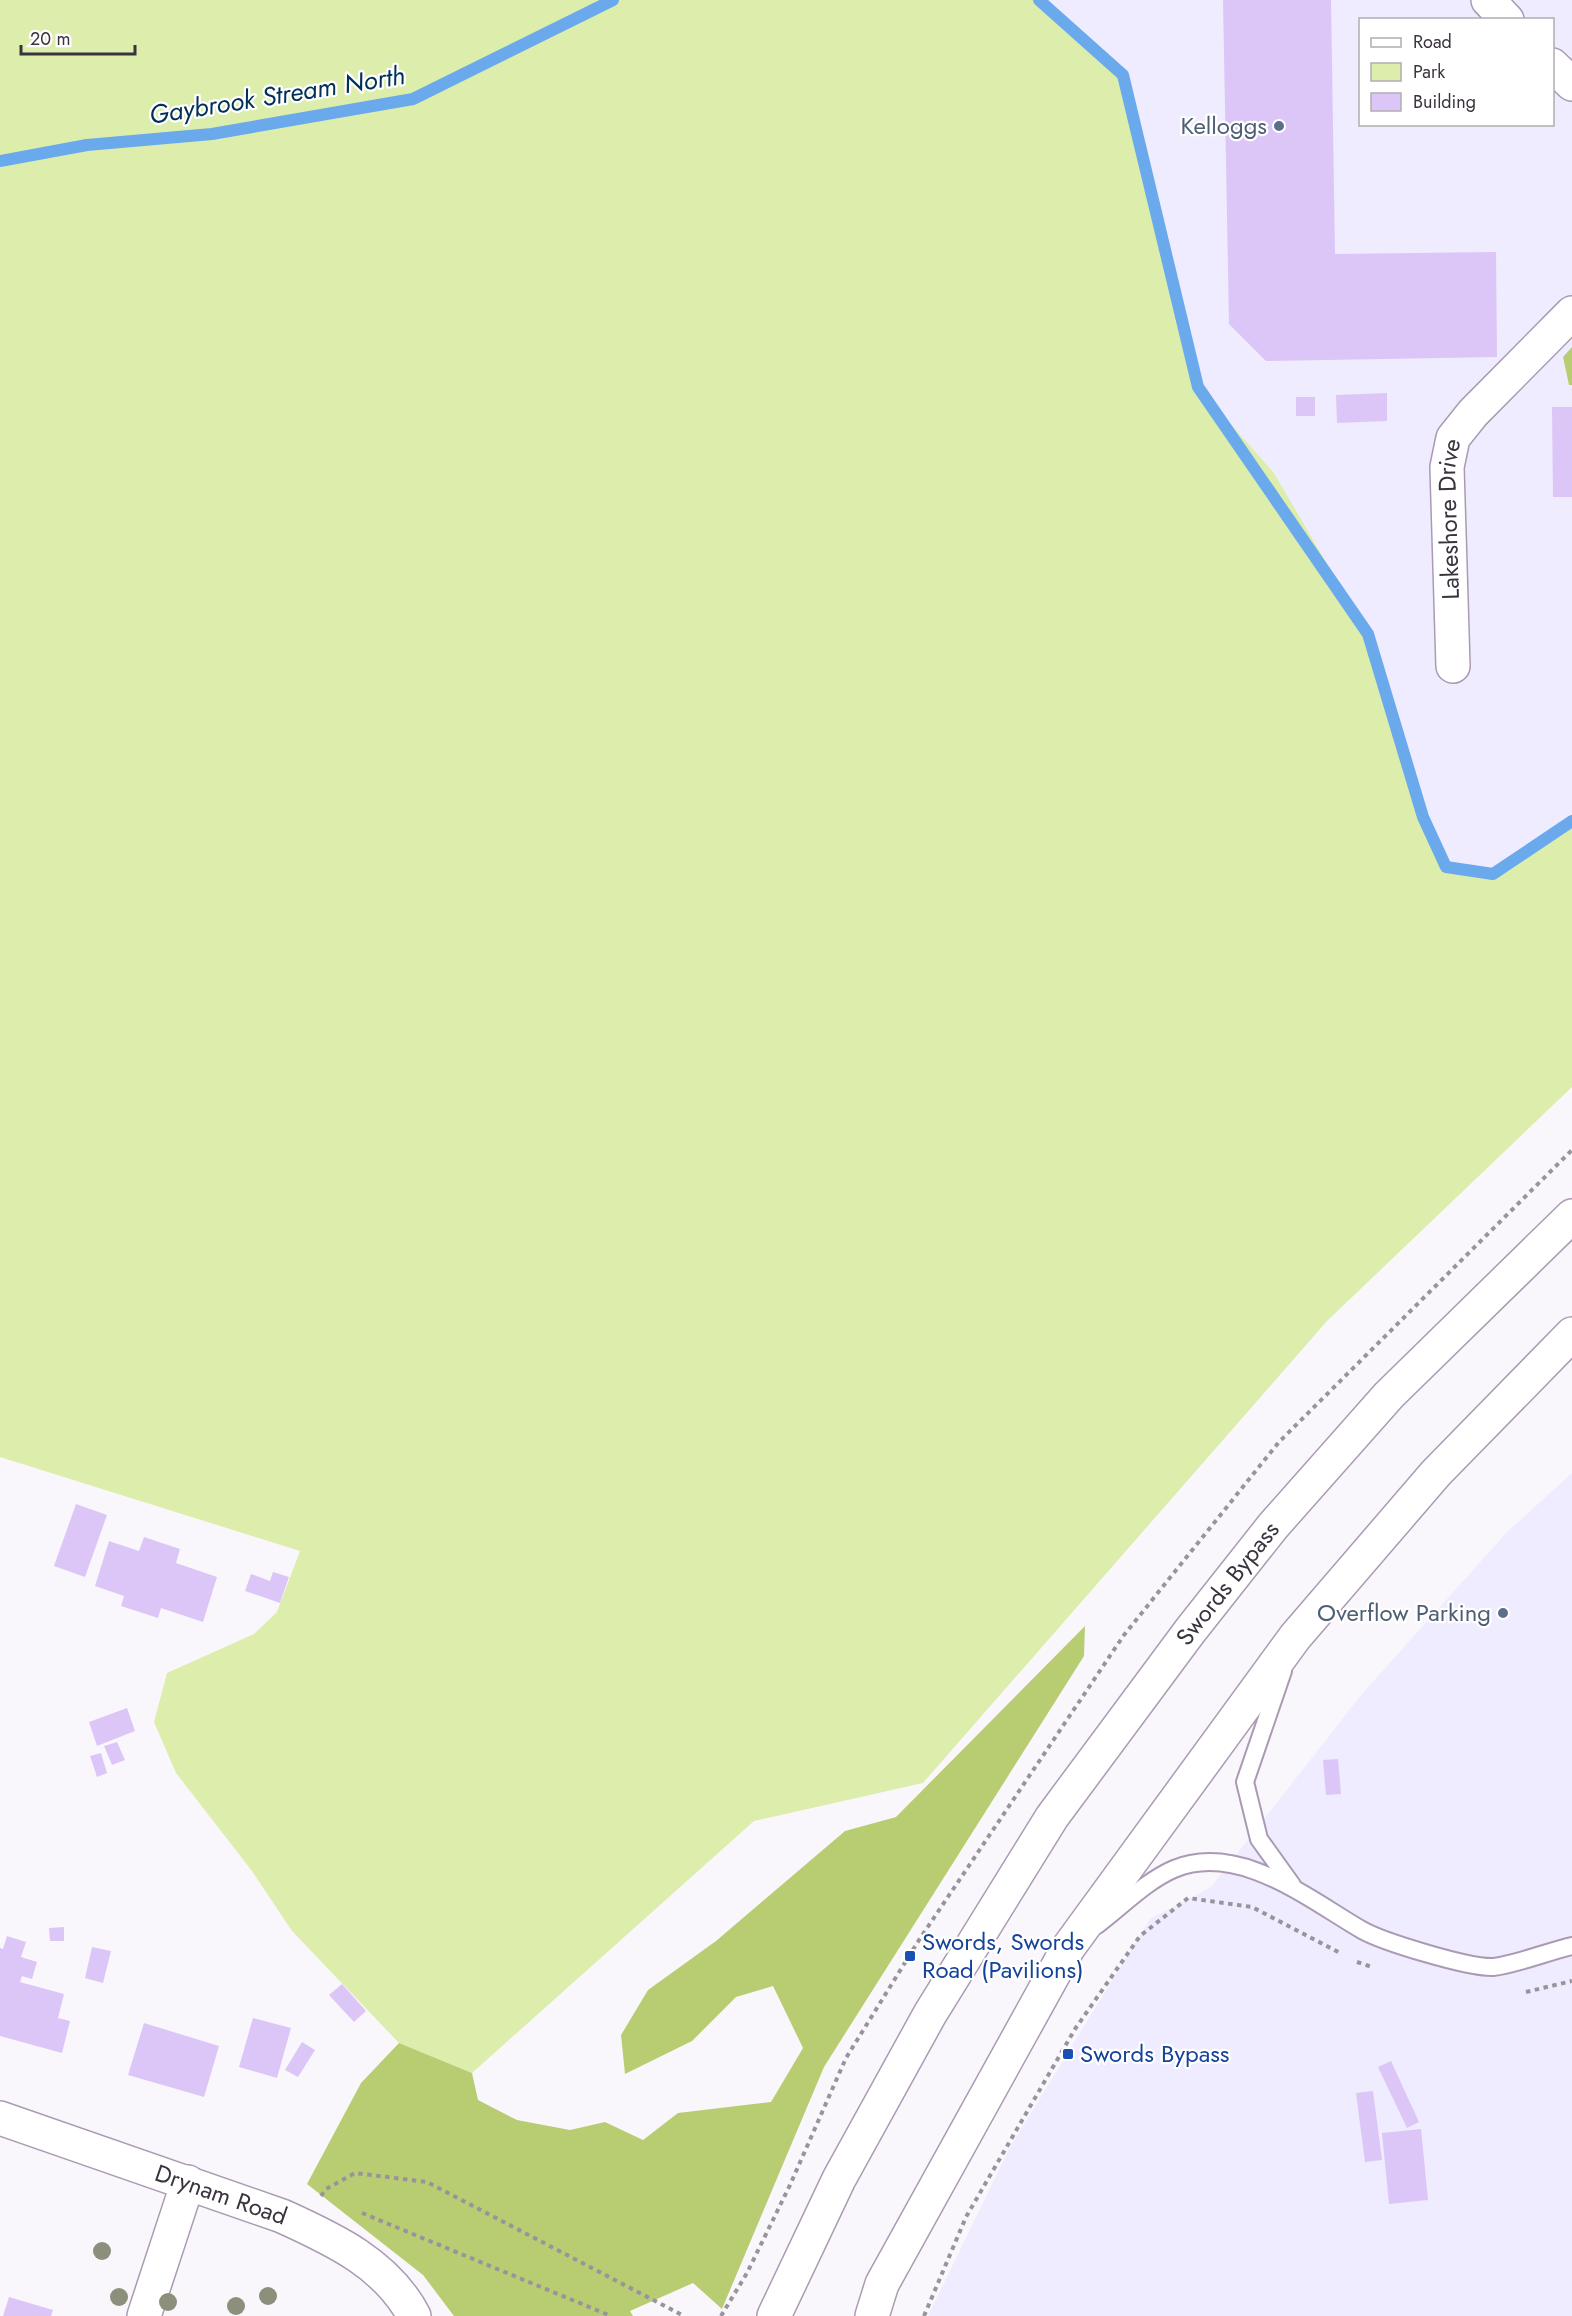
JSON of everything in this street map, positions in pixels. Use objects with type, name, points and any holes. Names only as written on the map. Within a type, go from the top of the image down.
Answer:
[{"type":"main road","points":[[1488,0],[1506,18]]},
{"type":"main road","points":[[1554,67],[1572,84]]},
{"type":"main road","name":"Lakeshore Drive","points":[[1453,666],[1448,467],[1453,438],[1473,413],[1572,313]]},
{"type":"main road","name":"Swords Bypass","points":[[774,2316],[839,2178],[930,2014],[1052,1817],[1190,1631],[1273,1526],[1389,1395],[1572,1216]]},
{"type":"main road","points":[[872,2316],[882,2284],[1068,1948],[1295,1637],[1436,1473],[1572,1334]]},
{"type":"main road","name":"Drynam Road","points":[[0,2118],[188,2182],[282,2216],[326,2235],[358,2254],[405,2298],[414,2316]]},
{"type":"main road","points":[[144,2316],[188,2182]]},
{"type":"lane","points":[[1293,1887],[1259,1839],[1251,1816],[1245,1782],[1295,1637]]},
{"type":"lane","points":[[1068,1948],[1159,1878],[1176,1869],[1217,1863],[1262,1872],[1293,1887],[1364,1931],[1428,1954],[1492,1967],[1572,1946]]},
{"type":"path","points":[[924,2316],[966,2217],[1075,2029],[1140,1936],[1188,1898],[1252,1907],[1344,1955]]},
{"type":"path","points":[[1354,1960],[1376,1968]]},
{"type":"path","points":[[1521,1993],[1572,1981]]},
{"type":"path","points":[[326,2189],[355,2173],[427,2182],[684,2316]]},
{"type":"path","points":[[321,2196],[332,2200]]},
{"type":"path","points":[[354,2209],[611,2316]]},
{"type":"shaded area","points":[[1039,0],[1572,0],[1572,821],[1493,874],[1446,867],[1428,833],[1368,634],[1274,473],[1198,387],[1123,75]]},
{"type":"shaded area","points":[[1572,1473],[1572,2316],[928,2316],[1010,2147],[1150,1919],[1211,1887],[1361,1695],[1507,1532]]},
{"type":"green space","points":[[0,0],[1039,0],[1123,75],[1198,387],[1274,473],[1368,634],[1428,833],[1446,866],[1493,874],[1572,821],[1572,1087],[1327,1321],[923,1783],[754,1821],[472,2073],[399,2043],[292,1931],[252,1871],[176,1773],[154,1722],[167,1673],[254,1634],[277,1612],[300,1551],[0,1457]]},
{"type":"green space","points":[[1572,347],[1572,385],[1569,385],[1563,357]]},
{"type":"green space","points":[[1085,1626],[1084,1656],[824,2067],[722,2309],[693,2283],[630,2311],[633,2316],[454,2316],[423,2275],[307,2184],[361,2083],[399,2043],[472,2073],[478,2100],[517,2120],[570,2130],[605,2122],[643,2140],[678,2113],[771,2102],[803,2048],[773,1986],[736,1997],[692,2041],[625,2074],[621,2035],[648,1990],[716,1941],[845,1831],[896,1817]]},
{"type":"building","name":"Kelloggs","points":[[1223,0],[1331,0],[1335,254],[1496,252],[1497,357],[1266,361],[1229,324]]},
{"type":"building","points":[[1387,393],[1387,421],[1337,423],[1336,395]]},
{"type":"building","points":[[1296,397],[1315,397],[1315,416],[1296,416]]},
{"type":"building","points":[[1552,407],[1572,407],[1572,497],[1553,497]]},
{"type":"building","points":[[76,1504],[107,1515],[85,1577],[54,1566]]},
{"type":"building","points":[[144,1537],[180,1549],[176,1563],[217,1577],[203,1622],[161,1608],[158,1618],[121,1606],[124,1596],[95,1586],[109,1541],[139,1551]]},
{"type":"building","points":[[273,1572],[289,1577],[280,1603],[245,1591],[251,1574],[270,1581]]},
{"type":"building","points":[[127,1708],[135,1731],[97,1746],[89,1722]]},
{"type":"building","points":[[117,1742],[125,1760],[112,1765],[104,1746]]},
{"type":"building","points":[[101,1753],[107,1773],[97,1777],[90,1756]]},
{"type":"building","points":[[1338,1759],[1341,1794],[1326,1795],[1323,1760]]},
{"type":"building","points":[[64,1927],[64,1941],[50,1941],[49,1928]]},
{"type":"building","points":[[7,1936],[26,1942],[21,1957],[37,1962],[32,1979],[22,1976],[20,1982],[64,1994],[58,2018],[70,2021],[62,2053],[0,2036],[0,1948],[3,1949]]},
{"type":"building","points":[[92,1947],[111,1951],[103,1983],[85,1978]]},
{"type":"building","points":[[342,1984],[366,2011],[354,2022],[329,1995]]},
{"type":"building","points":[[253,2018],[291,2028],[277,2078],[239,2067]]},
{"type":"building","points":[[144,2023],[219,2046],[204,2097],[128,2075]]},
{"type":"building","points":[[302,2042],[315,2050],[298,2077],[285,2070]]},
{"type":"building","points":[[1391,2061],[1419,2122],[1407,2128],[1378,2067]]},
{"type":"building","points":[[1373,2091],[1382,2160],[1365,2162],[1356,2093]]},
{"type":"building","points":[[1421,2129],[1428,2200],[1389,2204],[1382,2133]]},
{"type":"building","points":[[9,2297],[53,2310],[51,2316],[3,2316]]},
{"type":"waterway","name":"Gaybrook Stream North","points":[[0,161],[87,145],[212,134],[413,99],[613,0]]},
{"type":"waterway","points":[[1039,0],[1123,75],[1198,387],[1368,634],[1423,817],[1446,867],[1493,874],[1572,821]]},
{"type":"place","name":"Kelloggs","points":[[1279,126]]},
{"type":"place","name":"Overflow Parking","points":[[1503,1613]]},
{"type":"place","name":"Swords, Swords Road (Pavilions)","points":[[910,1956]]},
{"type":"place","name":"Swords Bypass","points":[[1068,2054]]}]
